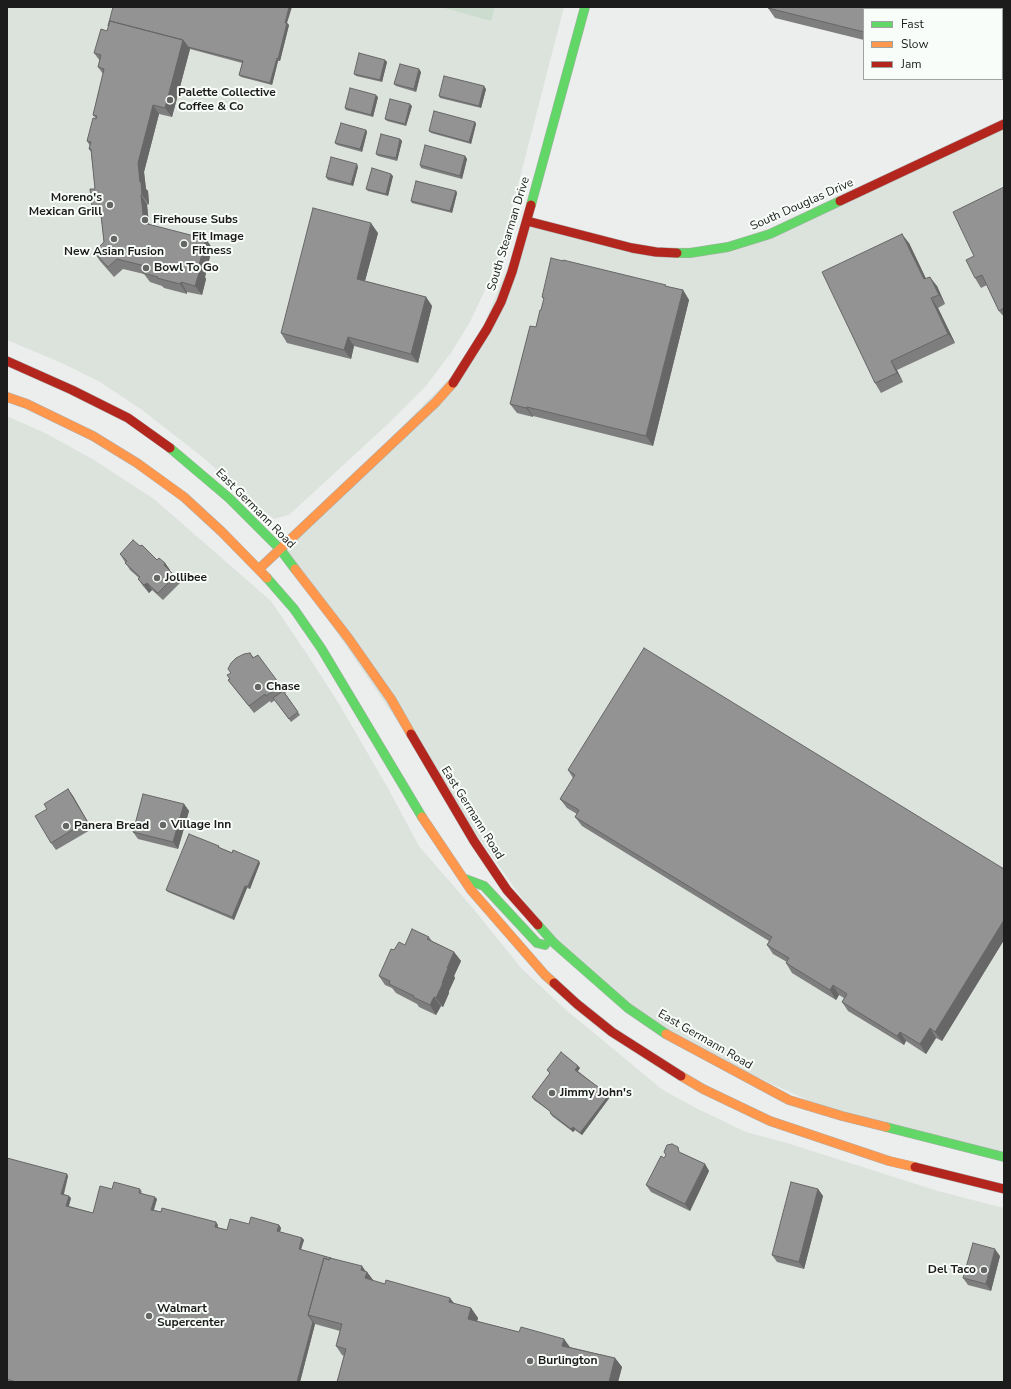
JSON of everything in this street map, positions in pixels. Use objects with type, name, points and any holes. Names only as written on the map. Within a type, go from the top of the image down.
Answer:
[{"type":"main road","name":"South Stearman Drive","points":[[259,569],[436,402],[454,382],[487,329],[501,302],[512,272],[585,7]]},
{"type":"main road","name":"South Douglas Drive","points":[[527,221],[632,248],[656,252],[690,253],[728,247],[770,234],[1004,124]]},
{"type":"main road","name":"East Germann Road","points":[[7,360],[128,418],[181,456],[229,498],[280,549],[349,639],[391,699],[474,841],[503,884],[548,937],[628,1008],[674,1039],[789,1100],[842,1116],[1004,1157]]},
{"type":"main road","points":[[7,397],[27,404],[93,436],[137,463],[184,497],[259,569],[294,608],[321,648],[415,807],[471,890],[545,975],[576,1004],[612,1032],[703,1089],[770,1121],[889,1161],[1004,1189]]},
{"type":"main road","points":[[463,879],[484,886],[491,892],[537,943],[560,948]]},
{"type":"shaded area","points":[[7,7],[564,7],[501,251],[488,284],[470,322],[451,353],[425,387],[389,423],[289,515],[274,519],[201,456],[142,410],[100,382],[64,364],[7,340]]},
{"type":"shaded area","points":[[1004,124],[1004,1157],[842,1116],[674,1039],[554,943],[436,778],[280,549],[470,358],[527,221],[632,248],[728,247]]},
{"type":"shaded area","points":[[7,416],[47,434],[94,460],[154,499],[271,601],[338,702],[389,790],[419,846],[476,912],[522,969],[565,1009],[663,1090],[746,1132],[787,1143],[938,1191],[1004,1208],[1004,1382],[7,1382]]},
{"type":"green space","points":[[441,7],[495,7],[491,21]]},
{"type":"building","points":[[113,7],[289,7],[285,23],[287,23],[278,59],[277,58],[270,83],[239,75],[243,61],[188,47],[183,40],[110,21],[108,26]]},
{"type":"building","points":[[884,7],[888,8],[863,8],[863,32],[768,8]]},
{"type":"building","points":[[110,21],[183,40],[165,108],[153,105],[138,163],[144,223],[206,239],[198,269],[200,270],[195,286],[157,278],[158,277],[143,273],[145,266],[117,259],[108,267],[94,252],[104,242],[100,206],[92,207],[90,189],[95,189],[91,149],[89,149],[91,142],[87,141],[93,118],[96,119],[97,116],[93,115],[104,69],[98,67],[101,55],[94,53],[101,29],[107,31]]},
{"type":"building","points":[[359,53],[385,60],[380,80],[354,74]]},
{"type":"building","points":[[400,64],[419,69],[414,89],[394,84]]},
{"type":"building","points":[[444,76],[484,86],[479,106],[439,96]]},
{"type":"building","points":[[350,88],[376,95],[371,115],[345,108]]},
{"type":"building","points":[[390,99],[410,104],[405,124],[385,119]]},
{"type":"building","points":[[434,111],[475,122],[469,142],[429,131]]},
{"type":"building","points":[[341,123],[366,130],[360,149],[335,143]]},
{"type":"building","points":[[381,134],[400,139],[396,158],[376,154]]},
{"type":"building","points":[[425,145],[465,156],[460,176],[420,165]]},
{"type":"building","points":[[331,157],[357,164],[351,184],[326,177]]},
{"type":"building","points":[[372,168],[391,174],[386,194],[366,189]]},
{"type":"building","points":[[416,181],[456,191],[450,211],[411,201]]},
{"type":"building","points":[[1004,187],[1004,308],[999,311],[982,275],[975,278],[966,260],[974,256],[953,212]]},
{"type":"building","points":[[313,208],[371,223],[357,279],[426,297],[411,354],[348,337],[344,350],[281,333]]},
{"type":"building","points":[[902,234],[924,279],[930,277],[939,295],[931,298],[948,334],[891,361],[897,373],[875,383],[822,272]]},
{"type":"building","points":[[551,258],[683,290],[646,436],[510,404],[530,326],[536,327],[541,310],[544,298],[542,297]]},
{"type":"building","name":"Jollibee","points":[[133,540],[140,546],[142,545],[157,560],[159,558],[165,563],[164,565],[175,576],[158,593],[147,583],[144,585],[138,579],[140,577],[125,563],[127,561],[120,554]]},
{"type":"building","points":[[644,648],[1004,869],[1004,920],[935,1032],[930,1028],[920,1044],[900,1032],[897,1036],[842,1002],[847,994],[833,985],[830,990],[786,963],[789,958],[767,945],[772,937],[575,817],[579,810],[560,799],[575,775],[568,770]]},
{"type":"building","name":"Chase","points":[[250,653],[253,658],[258,655],[281,686],[266,696],[265,694],[249,706],[228,680],[230,679],[227,675],[231,673],[228,669],[236,658]]},
{"type":"building","points":[[283,691],[298,712],[289,719],[273,698]]},
{"type":"building","name":"Panera Bread","points":[[68,789],[87,821],[51,843],[35,816],[47,809],[44,804]]},
{"type":"building","name":"Village Inn","points":[[143,794],[184,804],[173,842],[133,832]]},
{"type":"building","points":[[189,834],[232,853],[233,850],[259,861],[248,886],[245,886],[232,917],[166,890]]},
{"type":"building","points":[[412,929],[429,937],[427,939],[454,952],[447,968],[443,983],[436,998],[434,997],[430,1005],[389,984],[390,981],[379,976],[391,949],[394,950],[399,942],[405,945]]},
{"type":"building","points":[[561,1052],[578,1066],[575,1070],[609,1095],[580,1133],[573,1127],[571,1129],[532,1097],[550,1073],[547,1070]]},
{"type":"building","points":[[672,1144],[678,1147],[679,1152],[705,1164],[685,1204],[646,1185],[661,1156],[664,1158],[666,1155],[664,1152],[667,1145]]},
{"type":"building","points":[[7,1158],[67,1174],[61,1194],[69,1196],[66,1206],[93,1213],[100,1186],[112,1189],[114,1182],[140,1189],[139,1193],[155,1197],[151,1210],[161,1212],[162,1208],[216,1222],[215,1227],[227,1230],[230,1219],[249,1224],[251,1217],[279,1225],[277,1231],[302,1238],[299,1249],[331,1258],[329,1260],[324,1258],[308,1315],[313,1322],[297,1382],[16,1382],[7,1379]]},
{"type":"building","points":[[791,1182],[818,1189],[799,1262],[772,1255]]},
{"type":"building","name":"Del Taco","points":[[973,1243],[995,1249],[986,1284],[963,1278]]},
{"type":"building","points":[[324,1258],[329,1260],[330,1258],[362,1266],[361,1270],[367,1272],[365,1278],[385,1284],[386,1280],[450,1298],[449,1302],[471,1308],[468,1319],[519,1332],[521,1327],[564,1339],[562,1346],[615,1358],[609,1382],[337,1382],[346,1349],[336,1346],[342,1324],[308,1315]]},
{"type":"traffic: fast","points":[[531,205],[585,7]]},
{"type":"traffic: fast","points":[[677,253],[690,253],[728,247],[770,234],[840,201]]},
{"type":"traffic: fast","points":[[170,448],[229,498],[280,549],[295,569]]},
{"type":"traffic: fast","points":[[267,578],[294,609],[321,648],[422,817]]},
{"type":"traffic: fast","points":[[465,879],[484,886],[537,943],[545,945]]},
{"type":"traffic: fast","points":[[538,925],[554,943],[628,1008],[666,1034]]},
{"type":"traffic: fast","points":[[886,1127],[1004,1157]]},
{"type":"traffic: slow","points":[[259,569],[436,402],[453,383]]},
{"type":"traffic: slow","points":[[7,397],[27,404],[93,436],[137,463],[184,497],[222,532],[267,578]]},
{"type":"traffic: slow","points":[[295,569],[349,639],[391,699],[411,734]]},
{"type":"traffic: slow","points":[[422,817],[471,890],[545,975],[554,983]]},
{"type":"traffic: slow","points":[[666,1034],[789,1100],[842,1116],[886,1127]]},
{"type":"traffic: slow","points":[[681,1076],[703,1089],[770,1121],[889,1161],[915,1167]]},
{"type":"traffic: jam","points":[[840,201],[1004,124]]},
{"type":"traffic: jam","points":[[453,383],[487,329],[501,302],[512,272],[531,205]]},
{"type":"traffic: jam","points":[[527,221],[632,248],[656,252],[677,253]]},
{"type":"traffic: jam","points":[[7,361],[72,390],[128,418],[170,448]]},
{"type":"traffic: jam","points":[[411,734],[474,841],[507,890],[538,925]]},
{"type":"traffic: jam","points":[[554,983],[612,1032],[681,1076]]},
{"type":"traffic: jam","points":[[915,1167],[1004,1189]]},
{"type":"place","name":"Palette Collective Coffee & Co","points":[[170,100]]},
{"type":"place","name":"Moreno's Mexican Grill","points":[[110,205]]},
{"type":"place","name":"Firehouse Subs","points":[[145,220]]},
{"type":"place","name":"New Asian Fusion","points":[[114,239]]},
{"type":"place","name":"Fit Image Fitness","points":[[184,244]]},
{"type":"place","name":"Bowl To Go","points":[[146,268]]},
{"type":"place","name":"Jollibee","points":[[157,578]]},
{"type":"place","name":"Chase","points":[[258,687]]},
{"type":"place","name":"Village Inn","points":[[163,825]]},
{"type":"place","name":"Panera Bread","points":[[66,826]]},
{"type":"place","name":"Jimmy John's","points":[[552,1093]]},
{"type":"place","name":"Del Taco","points":[[984,1270]]},
{"type":"place","name":"Walmart Supercenter","points":[[149,1316]]},
{"type":"place","name":"Burlington","points":[[530,1361]]}]
